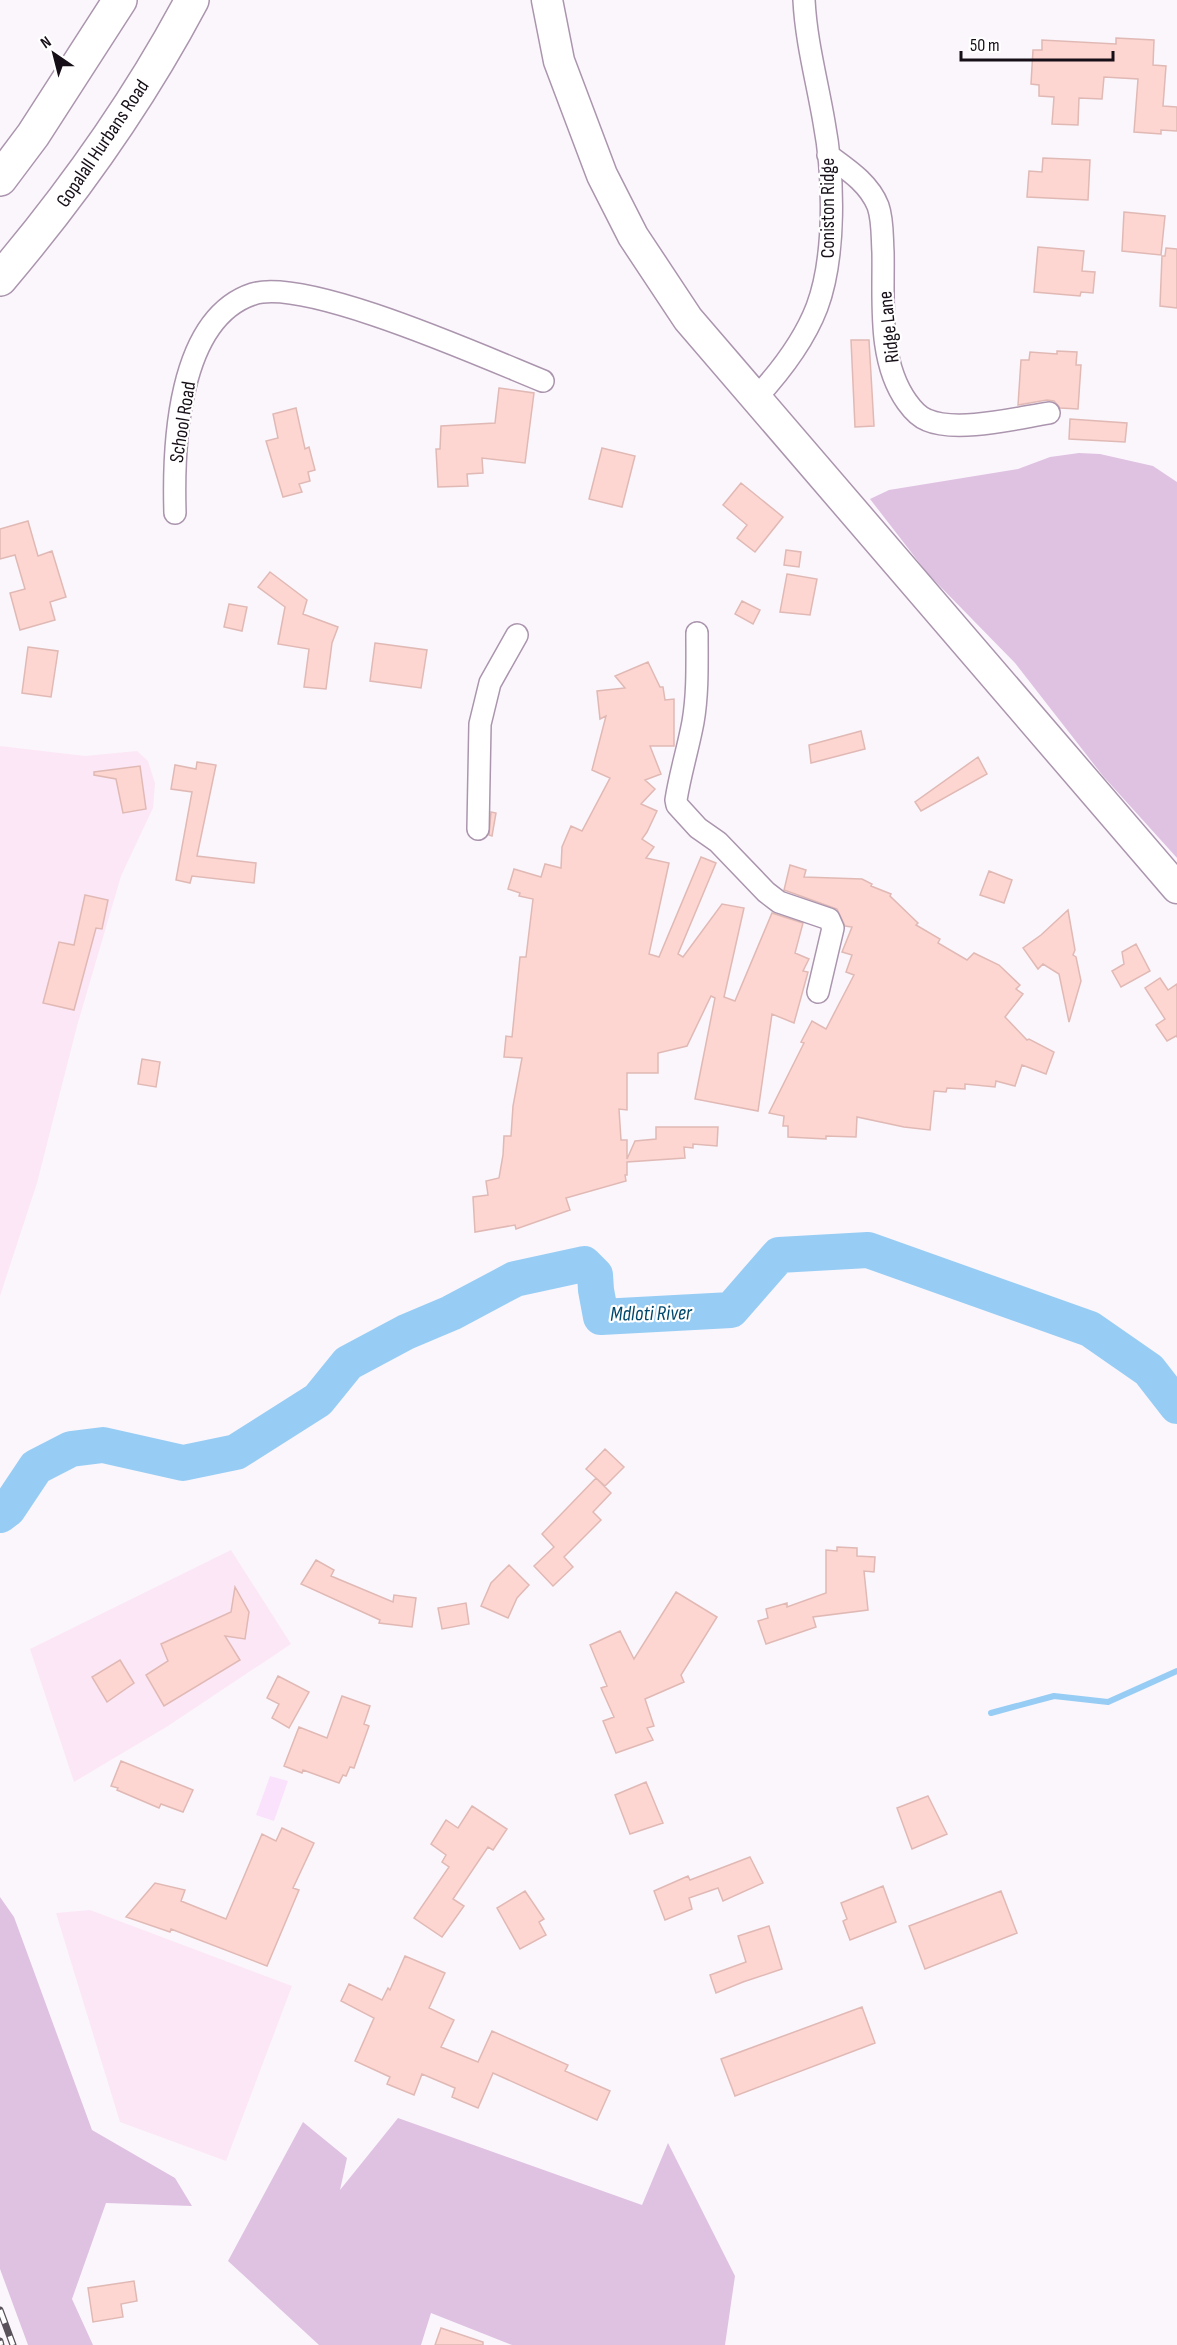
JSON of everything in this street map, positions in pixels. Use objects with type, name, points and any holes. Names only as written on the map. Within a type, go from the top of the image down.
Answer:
[{"type":"main road","points":[[0,179],[33,135],[120,0]]},
{"type":"main road","name":"Gopalall Hurbans Road","points":[[0,279],[41,230],[114,130],[192,0]]},
{"type":"street","points":[[547,0],[559,61],[602,175],[633,236],[688,319],[1177,888]]},
{"type":"street","name":"Coniston Ridge","points":[[756,398],[774,378],[801,340],[820,297],[829,253],[831,210],[825,124],[807,34],[804,0]]},
{"type":"street","name":"Ridge Lane","points":[[828,155],[861,181],[872,194],[879,208],[885,332],[890,362],[894,379],[914,411],[927,420],[957,425],[982,424],[1049,413]]},
{"type":"street","name":"School Road","points":[[175,513],[175,459],[181,401],[195,356],[216,319],[228,307],[255,293],[299,295],[362,310],[543,381]]},
{"type":"street","points":[[697,633],[697,685],[693,722],[684,756],[677,805],[698,828],[718,842],[766,892],[779,902],[829,919],[833,928],[818,992]]},
{"type":"street","points":[[478,829],[480,724],[490,683],[517,635]]},
{"type":"shaded area","points":[[1079,453],[1100,454],[1153,466],[1177,482],[1177,858],[1103,776],[1015,663],[928,574],[870,499],[889,490],[1018,469],[1050,457]]},
{"type":"shaded area","points":[[0,746],[85,756],[137,751],[148,761],[155,783],[153,808],[121,876],[77,1026],[37,1183],[0,1296]]},
{"type":"shaded area","points":[[231,1550],[291,1644],[168,1726],[74,1782],[30,1649]]},
{"type":"shaded area","points":[[270,1776],[288,1781],[274,1821],[256,1815]]},
{"type":"shaded area","points":[[0,1897],[14,1917],[92,2130],[175,2178],[192,2206],[106,2203],[72,2299],[93,2345],[28,2345],[0,2269]]},
{"type":"shaded area","points":[[90,1910],[292,1986],[226,2161],[120,2122],[56,1913]]},
{"type":"shaded area","points":[[398,2118],[642,2205],[668,2143],[735,2276],[725,2345],[512,2345],[431,2313],[421,2345],[319,2345],[228,2261],[303,2122],[347,2158],[340,2190]]},
{"type":"building","points":[[1116,38],[1154,40],[1153,65],[1166,66],[1163,106],[1177,107],[1177,131],[1161,130],[1161,134],[1134,132],[1138,79],[1104,77],[1102,99],[1079,98],[1078,125],[1052,124],[1054,97],[1039,96],[1039,85],[1031,84],[1033,50],[1042,50],[1042,40],[1116,44]]},
{"type":"building","points":[[1043,158],[1090,160],[1088,200],[1027,197],[1029,171],[1042,172]]},
{"type":"building","points":[[1124,212],[1165,216],[1161,255],[1122,251]]},
{"type":"building","points":[[1038,247],[1084,251],[1082,271],[1095,272],[1093,293],[1081,292],[1080,296],[1034,292]]},
{"type":"building","points":[[1166,248],[1177,249],[1177,308],[1160,306],[1162,256],[1165,256]]},
{"type":"building","points":[[851,340],[869,340],[874,426],[855,427]]},
{"type":"building","points":[[1057,351],[1077,352],[1076,365],[1081,365],[1078,409],[1060,408],[1054,401],[1047,400],[1018,405],[1021,360],[1029,360],[1030,352],[1057,354]]},
{"type":"building","points":[[499,388],[534,393],[525,463],[482,458],[483,473],[467,474],[468,486],[438,487],[436,449],[440,449],[441,426],[495,423]]},
{"type":"building","points":[[296,408],[305,449],[309,447],[315,470],[308,472],[310,481],[299,484],[302,492],[283,497],[266,441],[278,438],[273,414]]},
{"type":"building","points":[[1070,419],[1127,423],[1125,442],[1069,439]]},
{"type":"building","points":[[602,448],[635,456],[622,507],[589,499]]},
{"type":"building","points":[[741,483],[783,517],[755,552],[737,538],[747,525],[723,505]]},
{"type":"building","points":[[28,521],[38,556],[52,551],[66,597],[50,602],[55,620],[20,630],[10,593],[25,589],[15,555],[0,559],[0,529]]},
{"type":"building","points":[[786,550],[801,552],[799,567],[784,565]]},
{"type":"building","points":[[270,572],[307,600],[303,614],[338,627],[332,643],[326,689],[304,687],[309,649],[278,644],[285,607],[258,587]]},
{"type":"building","points":[[787,574],[817,579],[810,615],[780,612]]},
{"type":"building","points":[[742,601],[760,610],[753,624],[735,614]]},
{"type":"building","points":[[229,604],[247,607],[242,631],[224,627]]},
{"type":"building","points":[[375,643],[427,650],[421,688],[370,681]]},
{"type":"building","points":[[28,647],[58,651],[51,697],[22,693]]},
{"type":"building","points":[[648,662],[660,687],[663,687],[665,700],[674,699],[674,746],[650,746],[661,774],[645,780],[655,789],[641,804],[657,811],[642,839],[654,847],[646,858],[669,863],[649,954],[659,957],[701,857],[716,863],[678,954],[683,957],[722,904],[744,908],[724,997],[735,1001],[772,913],[803,923],[795,953],[809,959],[803,971],[808,972],[794,1023],[772,1014],[758,1111],[695,1099],[715,998],[711,996],[687,1046],[658,1053],[658,1073],[627,1073],[627,1110],[619,1109],[621,1140],[627,1140],[627,1159],[635,1141],[656,1139],[656,1127],[718,1127],[717,1146],[693,1144],[693,1148],[684,1147],[685,1158],[627,1162],[626,1181],[566,1198],[570,1210],[516,1229],[515,1225],[475,1232],[473,1197],[488,1195],[486,1181],[499,1178],[504,1136],[511,1136],[513,1106],[522,1058],[504,1057],[506,1036],[512,1037],[520,957],[526,957],[533,899],[519,896],[520,893],[508,889],[514,869],[541,877],[545,864],[561,868],[562,847],[571,826],[582,831],[610,778],[592,770],[606,716],[600,719],[597,691],[625,688],[615,676]]},
{"type":"building","points":[[861,731],[865,749],[811,763],[809,745]]},
{"type":"building","points":[[978,757],[987,774],[921,811],[915,802]]},
{"type":"building","points":[[197,762],[216,765],[197,856],[256,863],[254,883],[192,876],[190,883],[176,880],[192,792],[171,789],[175,765],[196,769]]},
{"type":"building","points":[[140,766],[146,809],[123,813],[116,779],[94,775],[94,772]]},
{"type":"building","points":[[491,812],[496,813],[492,836],[489,835]]},
{"type":"building","points":[[790,865],[806,870],[804,877],[862,879],[872,884],[871,886],[891,894],[890,896],[918,923],[916,925],[940,939],[938,943],[967,960],[974,953],[999,965],[1020,985],[1016,989],[1023,994],[1005,1017],[1027,1040],[1054,1052],[1046,1074],[1022,1065],[1015,1086],[996,1081],[995,1087],[965,1084],[965,1089],[947,1088],[946,1092],[934,1091],[930,1130],[857,1117],[856,1137],[826,1136],[826,1139],[788,1137],[788,1126],[783,1126],[784,1116],[769,1113],[804,1043],[801,1042],[812,1021],[826,1029],[854,975],[846,972],[852,955],[842,952],[852,927],[845,926],[837,909],[784,890]]},
{"type":"building","points":[[989,871],[1012,880],[1004,903],[980,895]]},
{"type":"building","points":[[85,895],[108,900],[102,929],[96,928],[74,1010],[43,1003],[59,942],[74,945]]},
{"type":"building","points":[[1068,910],[1075,950],[1073,955],[1076,957],[1081,981],[1069,1022],[1059,974],[1043,964],[1038,969],[1023,948]]},
{"type":"building","points":[[1136,944],[1150,971],[1121,987],[1112,971],[1124,964],[1122,952]]},
{"type":"building","points":[[1160,978],[1168,990],[1177,984],[1177,1037],[1167,1041],[1156,1025],[1165,1019],[1145,988]]},
{"type":"building","points":[[142,1059],[160,1062],[156,1087],[138,1084]]},
{"type":"building","points":[[605,1449],[624,1467],[605,1486],[586,1469]]},
{"type":"building","points":[[596,1478],[611,1493],[593,1512],[601,1520],[564,1557],[573,1567],[553,1586],[534,1566],[554,1547],[542,1534]]},
{"type":"building","points":[[837,1547],[857,1548],[857,1556],[875,1557],[874,1572],[864,1571],[868,1610],[813,1617],[816,1627],[766,1644],[758,1621],[768,1618],[766,1609],[787,1603],[787,1607],[826,1593],[826,1550],[837,1551]]},
{"type":"building","points":[[316,1560],[334,1570],[331,1576],[393,1602],[394,1595],[416,1598],[412,1627],[379,1623],[380,1620],[301,1584]]},
{"type":"building","points":[[509,1565],[529,1585],[517,1598],[508,1618],[481,1606],[491,1583]]},
{"type":"building","points":[[235,1587],[249,1612],[245,1639],[225,1636],[240,1660],[164,1706],[146,1675],[168,1661],[161,1644],[231,1612]]},
{"type":"building","points":[[676,1592],[717,1617],[681,1675],[684,1682],[645,1699],[654,1726],[647,1728],[653,1740],[616,1753],[603,1721],[614,1717],[601,1688],[607,1686],[590,1645],[620,1631],[634,1659]]},
{"type":"building","points":[[466,1603],[469,1624],[442,1629],[438,1608]]},
{"type":"building","points":[[120,1660],[134,1683],[107,1702],[92,1677]]},
{"type":"building","points":[[278,1676],[309,1692],[289,1728],[272,1718],[279,1704],[267,1698]]},
{"type":"building","points":[[342,1696],[370,1706],[364,1724],[369,1726],[354,1768],[350,1767],[346,1776],[343,1775],[339,1783],[284,1766],[299,1727],[327,1738]]},
{"type":"building","points":[[121,1761],[193,1790],[183,1812],[161,1804],[159,1808],[111,1786]]},
{"type":"building","points":[[646,1782],[663,1823],[630,1834],[615,1795]]},
{"type":"building","points":[[928,1796],[947,1834],[912,1849],[897,1808]]},
{"type":"building","points":[[472,1806],[507,1829],[493,1850],[488,1847],[453,1899],[464,1906],[442,1937],[414,1918],[449,1867],[442,1862],[446,1855],[431,1844],[446,1820],[458,1828]]},
{"type":"building","points":[[282,1828],[314,1843],[293,1888],[299,1890],[267,1966],[171,1929],[170,1932],[126,1917],[155,1883],[185,1890],[181,1901],[226,1919],[262,1834],[276,1841]]},
{"type":"building","points":[[750,1857],[763,1883],[723,1901],[718,1888],[689,1898],[692,1909],[665,1920],[654,1891],[688,1876],[690,1880]]},
{"type":"building","points":[[883,1886],[896,1922],[850,1940],[843,1921],[847,1919],[841,1903]]},
{"type":"building","points":[[525,1891],[544,1919],[539,1922],[546,1935],[520,1949],[497,1908]]},
{"type":"building","points":[[1001,1891],[1017,1933],[925,1969],[909,1926]]},
{"type":"building","points":[[769,1926],[782,1969],[716,1993],[710,1975],[746,1962],[738,1936]]},
{"type":"building","points":[[405,1956],[445,1973],[429,2008],[454,2020],[441,2047],[478,2062],[492,2031],[568,2065],[565,2071],[610,2091],[597,2120],[493,2073],[478,2108],[452,2097],[455,2088],[422,2074],[414,2095],[387,2084],[390,2077],[355,2061],[374,2018],[341,2001],[349,1984],[382,2000],[388,1988],[390,1990]]},
{"type":"building","points":[[862,2007],[875,2043],[735,2096],[721,2059]]},
{"type":"building","points":[[134,2281],[137,2301],[121,2304],[123,2317],[93,2322],[88,2288]]},
{"type":"building","points":[[441,2328],[483,2342],[483,2345],[435,2345]]},
{"type":"waterway","name":"Mdloti River","points":[[0,1515],[8,1509],[36,1467],[71,1449],[103,1445],[183,1463],[236,1452],[318,1400],[348,1363],[515,1279],[584,1264],[595,1275],[601,1317],[731,1310],[779,1255],[868,1250],[1090,1329],[1149,1370],[1177,1406]]},
{"type":"waterway","points":[[991,1713],[1054,1696],[1108,1702],[1177,1671]]},
{"type":"railway","points":[[0,2310],[13,2345]]},
{"type":"railway","points":[[0,2341],[1,2345]]}]
